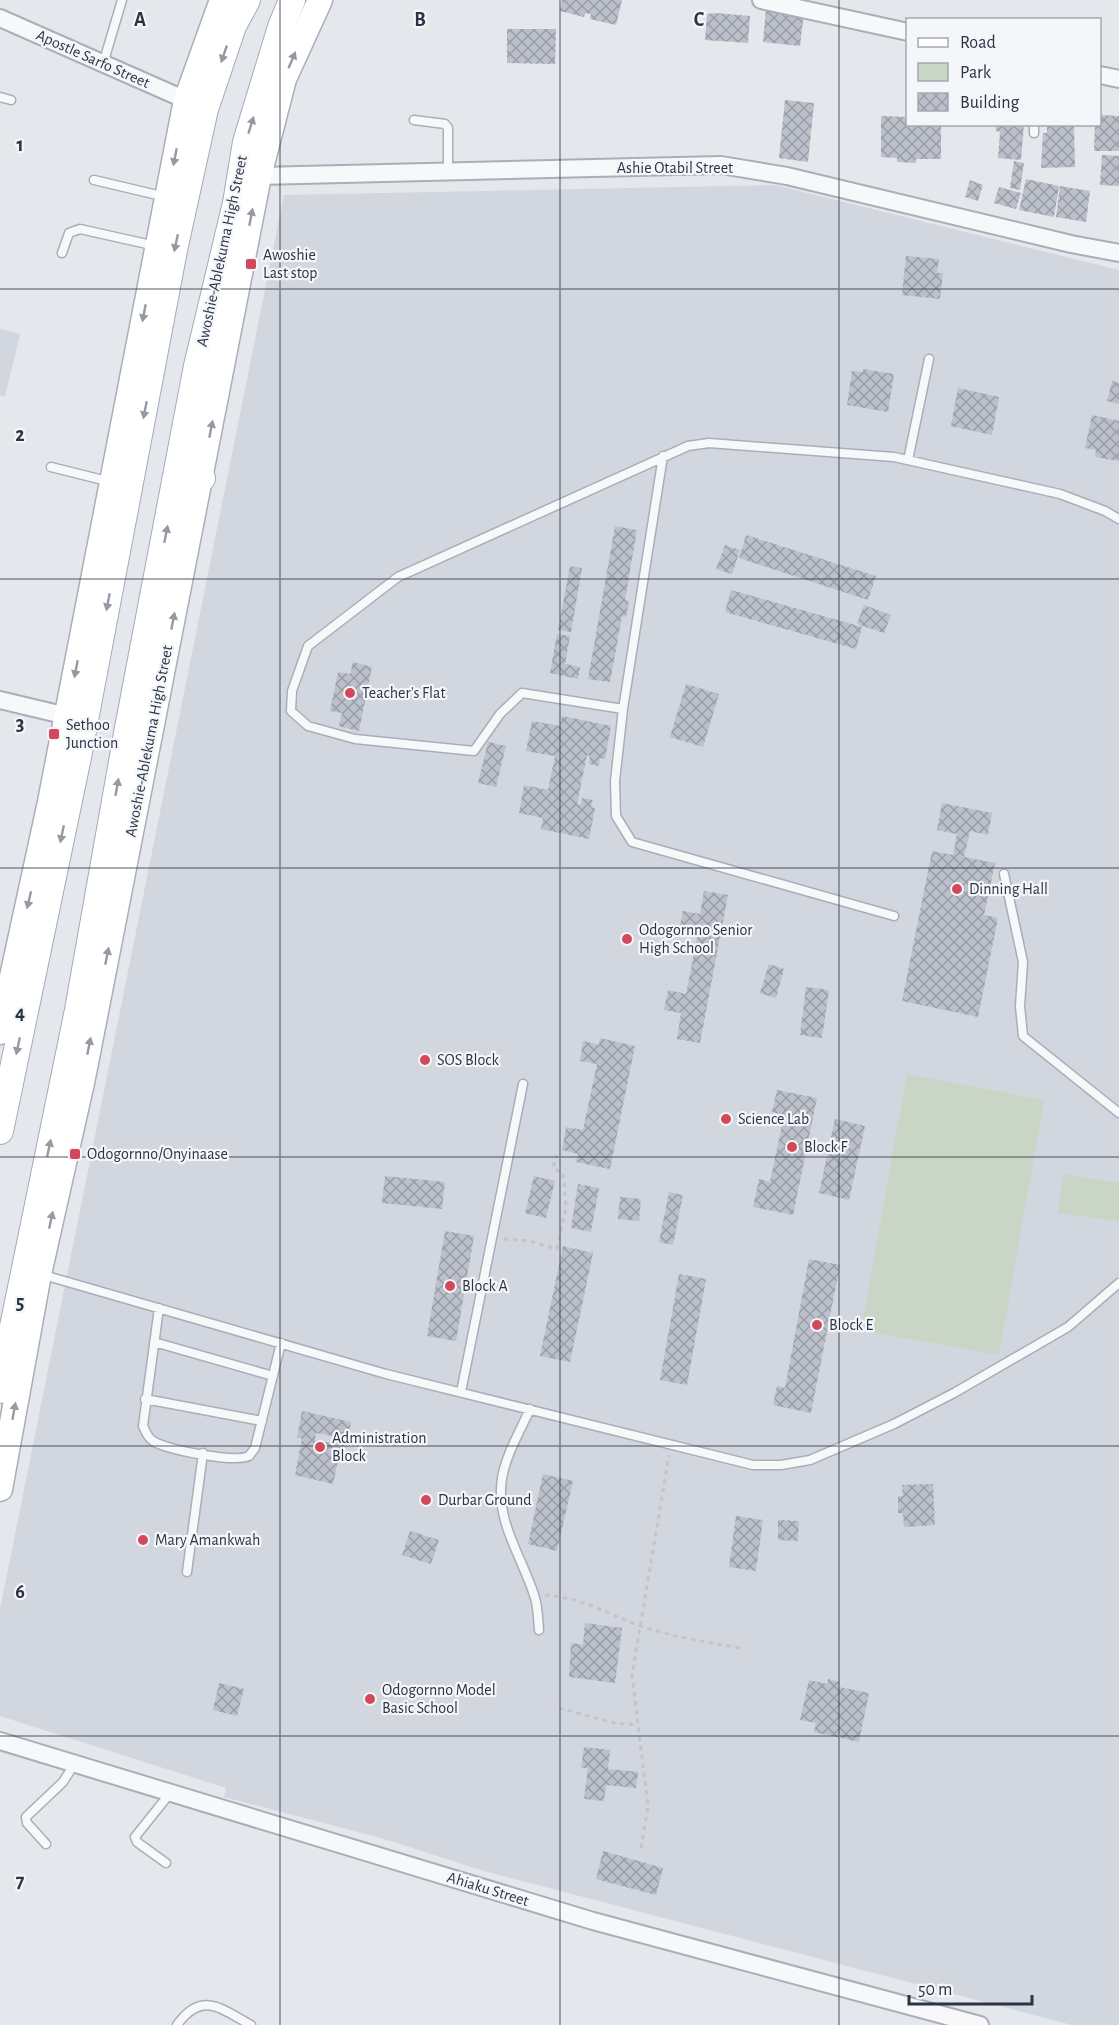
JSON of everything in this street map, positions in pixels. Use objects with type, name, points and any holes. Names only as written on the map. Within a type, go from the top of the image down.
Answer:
[{"type":"main road","points":[[0,1131],[78,757],[174,250],[205,109],[233,26],[247,0]]},
{"type":"main road","name":"Awoshie-Ablekuma High Street","points":[[0,1390],[74,1076],[128,728],[190,475],[196,366],[236,202],[246,142],[281,27],[292,0]]},
{"type":"main road","points":[[156,353],[179,349],[189,355],[196,366]]},
{"type":"main road","points":[[50,802],[78,757]]},
{"type":"street","points":[[0,1032],[6,973],[50,802],[186,100],[222,0]]},
{"type":"street","name":"Awoshie-Ablekuma High Street","points":[[190,475],[259,176],[284,79],[320,0]]},
{"type":"street","points":[[761,0],[906,32]]},
{"type":"street","name":"Apostle Sarfo Street","points":[[0,18],[186,100]]},
{"type":"street","points":[[1101,75],[1119,79]]},
{"type":"street","name":"Ashie Otabil Street","points":[[259,176],[721,165],[787,176],[1071,244],[1119,253]]},
{"type":"street","points":[[0,700],[67,716]]},
{"type":"street","name":"Awoshie-Ablekuma High Street","points":[[0,1489],[74,1076]]},
{"type":"street","name":"Ahiaku Street","points":[[0,1741],[593,1921],[980,2025]]},
{"type":"lane","points":[[103,64],[122,0]]},
{"type":"lane","points":[[0,97],[11,100]]},
{"type":"lane","points":[[414,120],[445,124],[448,128],[448,171]]},
{"type":"lane","points":[[94,180],[167,197]]},
{"type":"lane","points":[[62,253],[69,233],[80,230],[157,246]]},
{"type":"lane","points":[[908,460],[929,359]]},
{"type":"lane","points":[[623,709],[522,693],[500,714],[474,751],[355,739],[308,726],[291,711],[292,691],[308,646],[398,577],[688,446],[710,443],[908,460],[1060,494],[1105,511],[1119,519]]},
{"type":"lane","points":[[663,456],[623,709],[615,780],[616,816],[632,842],[894,916]]},
{"type":"lane","points":[[51,467],[112,482]]},
{"type":"lane","points":[[1004,874],[1023,962],[1020,1006],[1023,1036],[1119,1113]]},
{"type":"lane","points":[[461,1392],[524,1084]]},
{"type":"lane","points":[[39,1274],[461,1392],[753,1465],[782,1466],[810,1460],[894,1424],[954,1393],[1068,1327],[1119,1283]]},
{"type":"lane","points":[[159,1308],[143,1426],[151,1440],[162,1446],[232,1459],[249,1456],[255,1448],[281,1343]]},
{"type":"lane","points":[[154,1342],[273,1376]]},
{"type":"lane","points":[[145,1399],[262,1421]]},
{"type":"lane","points":[[530,1409],[507,1461],[501,1487],[509,1534],[534,1594],[538,1630]]},
{"type":"lane","points":[[187,1572],[203,1454]]},
{"type":"lane","points":[[46,1844],[27,1823],[26,1817],[63,1782],[75,1763]]},
{"type":"lane","points":[[166,1863],[137,1842],[135,1837],[171,1792]]},
{"type":"lane","points":[[177,2025],[184,2014],[200,2004],[217,2007],[251,2025]]},
{"type":"path","points":[[502,1239],[529,1241],[557,1249],[566,1207],[563,1173],[553,1168],[556,1155]]},
{"type":"path","points":[[641,1848],[648,1806],[632,1675],[671,1444]]},
{"type":"path","points":[[534,1594],[572,1598],[639,1625],[671,1635],[740,1648]]},
{"type":"path","points":[[559,1708],[614,1723],[638,1725]]},
{"type":"shaded area","name":"Odogornno Senior High School","points":[[775,185],[1119,270],[1119,2025],[1072,2025],[484,1871],[381,1838],[224,1797],[226,1788],[0,1716],[0,1609],[284,195]]},
{"type":"shaded area","points":[[0,329],[20,334],[5,397],[0,395]]},
{"type":"green space","points":[[907,1074],[1044,1100],[999,1355],[861,1330]]},
{"type":"green space","points":[[1063,1174],[1119,1183],[1119,1221],[1058,1213]]},
{"type":"building","points":[[562,0],[622,0],[616,25],[590,19],[591,14],[585,13],[584,17],[560,11]]},
{"type":"building","points":[[766,9],[804,13],[800,46],[763,42]]},
{"type":"building","points":[[707,14],[750,16],[748,43],[705,40]]},
{"type":"building","points":[[507,29],[556,29],[555,64],[507,63]]},
{"type":"building","points":[[785,100],[814,103],[808,162],[779,158]]},
{"type":"building","points":[[1101,115],[1119,116],[1119,151],[1094,151],[1095,126],[1101,126]]},
{"type":"building","points":[[881,116],[906,117],[906,126],[941,126],[941,159],[916,159],[916,163],[897,162],[897,158],[881,157]]},
{"type":"building","points":[[996,126],[1024,126],[1021,160],[998,158],[1000,132],[996,131]]},
{"type":"building","points":[[1047,126],[1074,126],[1075,167],[1041,168],[1043,133],[1047,133]]},
{"type":"building","points":[[1102,155],[1119,156],[1119,186],[1100,185]]},
{"type":"building","points":[[1014,161],[1024,163],[1020,190],[1010,188]]},
{"type":"building","points":[[1026,179],[1059,186],[1054,217],[1019,210]]},
{"type":"building","points":[[970,180],[983,185],[978,201],[965,197]]},
{"type":"building","points":[[1060,186],[1090,191],[1086,222],[1056,217]]},
{"type":"building","points":[[999,187],[1021,193],[1016,209],[994,203]]},
{"type":"building","points":[[906,256],[939,259],[937,273],[943,273],[940,299],[902,295]]},
{"type":"building","points":[[863,369],[894,374],[888,412],[847,405],[852,371],[863,372]]},
{"type":"building","points":[[1112,381],[1119,383],[1119,404],[1107,401]]},
{"type":"building","points":[[958,388],[999,397],[992,435],[951,426]]},
{"type":"building","points":[[1092,415],[1119,421],[1119,461],[1095,457],[1096,450],[1085,448]]},
{"type":"building","points":[[615,526],[637,530],[625,600],[629,601],[626,617],[622,616],[610,682],[588,679]]},
{"type":"building","points":[[746,535],[876,576],[868,600],[739,558]]},
{"type":"building","points":[[725,545],[740,550],[732,574],[716,569]]},
{"type":"building","points":[[570,566],[582,568],[571,632],[558,630]]},
{"type":"building","points":[[731,590],[862,627],[856,649],[725,612]]},
{"type":"building","points":[[864,605],[891,615],[884,633],[857,624]]},
{"type":"building","points":[[557,634],[570,636],[565,664],[580,667],[578,679],[550,673]]},
{"type":"building","name":"Teacher’s Flat","points":[[353,662],[372,667],[359,731],[339,726],[342,713],[330,711],[338,672],[350,674]]},
{"type":"building","points":[[686,684],[719,694],[703,747],[670,737]]},
{"type":"building","points":[[562,716],[611,726],[605,759],[600,758],[599,766],[589,764],[590,756],[587,755],[577,804],[581,805],[582,798],[593,800],[591,807],[595,808],[589,839],[541,829],[543,818],[519,813],[524,785],[548,790],[555,756],[526,751],[532,721],[560,726]]},
{"type":"building","points":[[488,742],[506,746],[496,787],[478,783]]},
{"type":"building","name":"Dinning Hall","points":[[942,803],[992,813],[988,835],[970,831],[964,857],[995,863],[984,915],[998,918],[978,1017],[902,1001],[932,851],[953,855],[957,834],[937,830]]},
{"type":"building","points":[[704,891],[728,895],[700,1043],[677,1039],[681,1013],[664,1010],[668,990],[686,994],[698,933],[679,930],[683,911],[700,914]]},
{"type":"building","points":[[769,964],[784,969],[776,998],[760,993]]},
{"type":"building","points":[[806,987],[829,990],[822,1038],[800,1035]]},
{"type":"building","points":[[600,1038],[635,1046],[610,1169],[576,1162],[578,1154],[562,1150],[566,1127],[583,1130],[597,1064],[580,1061],[583,1041],[599,1045]]},
{"type":"building","name":"Block F","points":[[777,1090],[817,1098],[793,1215],[753,1207],[759,1179],[770,1182],[784,1115],[772,1112]]},
{"type":"building","points":[[835,1119],[865,1126],[849,1200],[819,1193]]},
{"type":"building","points":[[385,1176],[445,1182],[442,1209],[382,1203]]},
{"type":"building","points":[[534,1176],[555,1181],[546,1218],[525,1213]]},
{"type":"building","points":[[578,1184],[599,1188],[591,1232],[571,1228]]},
{"type":"building","points":[[669,1192],[683,1195],[673,1245],[659,1242]]},
{"type":"building","points":[[620,1197],[641,1199],[639,1221],[618,1219]]},
{"type":"building","name":"Block A","points":[[445,1231],[474,1236],[456,1341],[427,1336]]},
{"type":"building","points":[[563,1246],[593,1253],[570,1362],[540,1356]]},
{"type":"building","name":"Block E","points":[[809,1259],[840,1265],[811,1413],[773,1405],[777,1386],[785,1388]]},
{"type":"building","points":[[679,1274],[706,1279],[687,1385],[660,1380]]},
{"type":"building","name":"Administration Block","points":[[302,1411],[351,1422],[346,1448],[341,1447],[333,1484],[295,1475],[302,1439],[297,1437]],"holes":[[[316,1433],[332,1436],[331,1443],[315,1440]]]},
{"type":"building","points":[[543,1474],[573,1481],[557,1551],[528,1544]]},
{"type":"building","points":[[933,1484],[935,1525],[904,1527],[903,1513],[898,1513],[898,1496],[903,1496],[902,1485]]},
{"type":"building","points":[[736,1516],[763,1520],[756,1571],[729,1567]]},
{"type":"building","points":[[778,1520],[799,1521],[798,1541],[778,1540]]},
{"type":"building","points":[[410,1531],[439,1540],[431,1564],[402,1555]]},
{"type":"building","points":[[585,1623],[622,1628],[615,1683],[569,1677],[571,1643],[583,1645]]},
{"type":"building","points":[[828,1679],[840,1682],[839,1687],[869,1693],[859,1742],[814,1732],[816,1723],[800,1720],[809,1680],[827,1684]]},
{"type":"building","points":[[219,1683],[244,1689],[237,1716],[213,1710]]},
{"type":"building","points":[[584,1747],[610,1750],[608,1769],[638,1772],[636,1788],[606,1785],[604,1801],[584,1799],[588,1768],[581,1768]]},
{"type":"building","points":[[603,1851],[663,1868],[656,1895],[596,1879]]},
{"type":"place","name":"Awoshie Last stop","points":[[251,264]]},
{"type":"place","name":"Teacher’s Flat","points":[[350,693]]},
{"type":"place","name":"Sethoo Junction","points":[[54,734]]},
{"type":"place","name":"Dinning Hall","points":[[957,889]]},
{"type":"place","name":"Odogornno Senior High School","points":[[627,939]]},
{"type":"place","name":"SOS Block","points":[[425,1060]]},
{"type":"place","name":"Science Lab","points":[[726,1119]]},
{"type":"place","name":"Block F","points":[[792,1147]]},
{"type":"place","name":"Odogornno/Onyinaase","points":[[75,1154]]},
{"type":"place","name":"Block A","points":[[450,1286]]},
{"type":"place","name":"Block E","points":[[817,1325]]},
{"type":"place","name":"Administration Block","points":[[320,1447]]},
{"type":"place","name":"Durbar Ground","points":[[426,1500]]},
{"type":"place","name":"Mary Amankwah","points":[[143,1540]]},
{"type":"place","name":"Odogornno Model Basic School","points":[[370,1699]]}]
